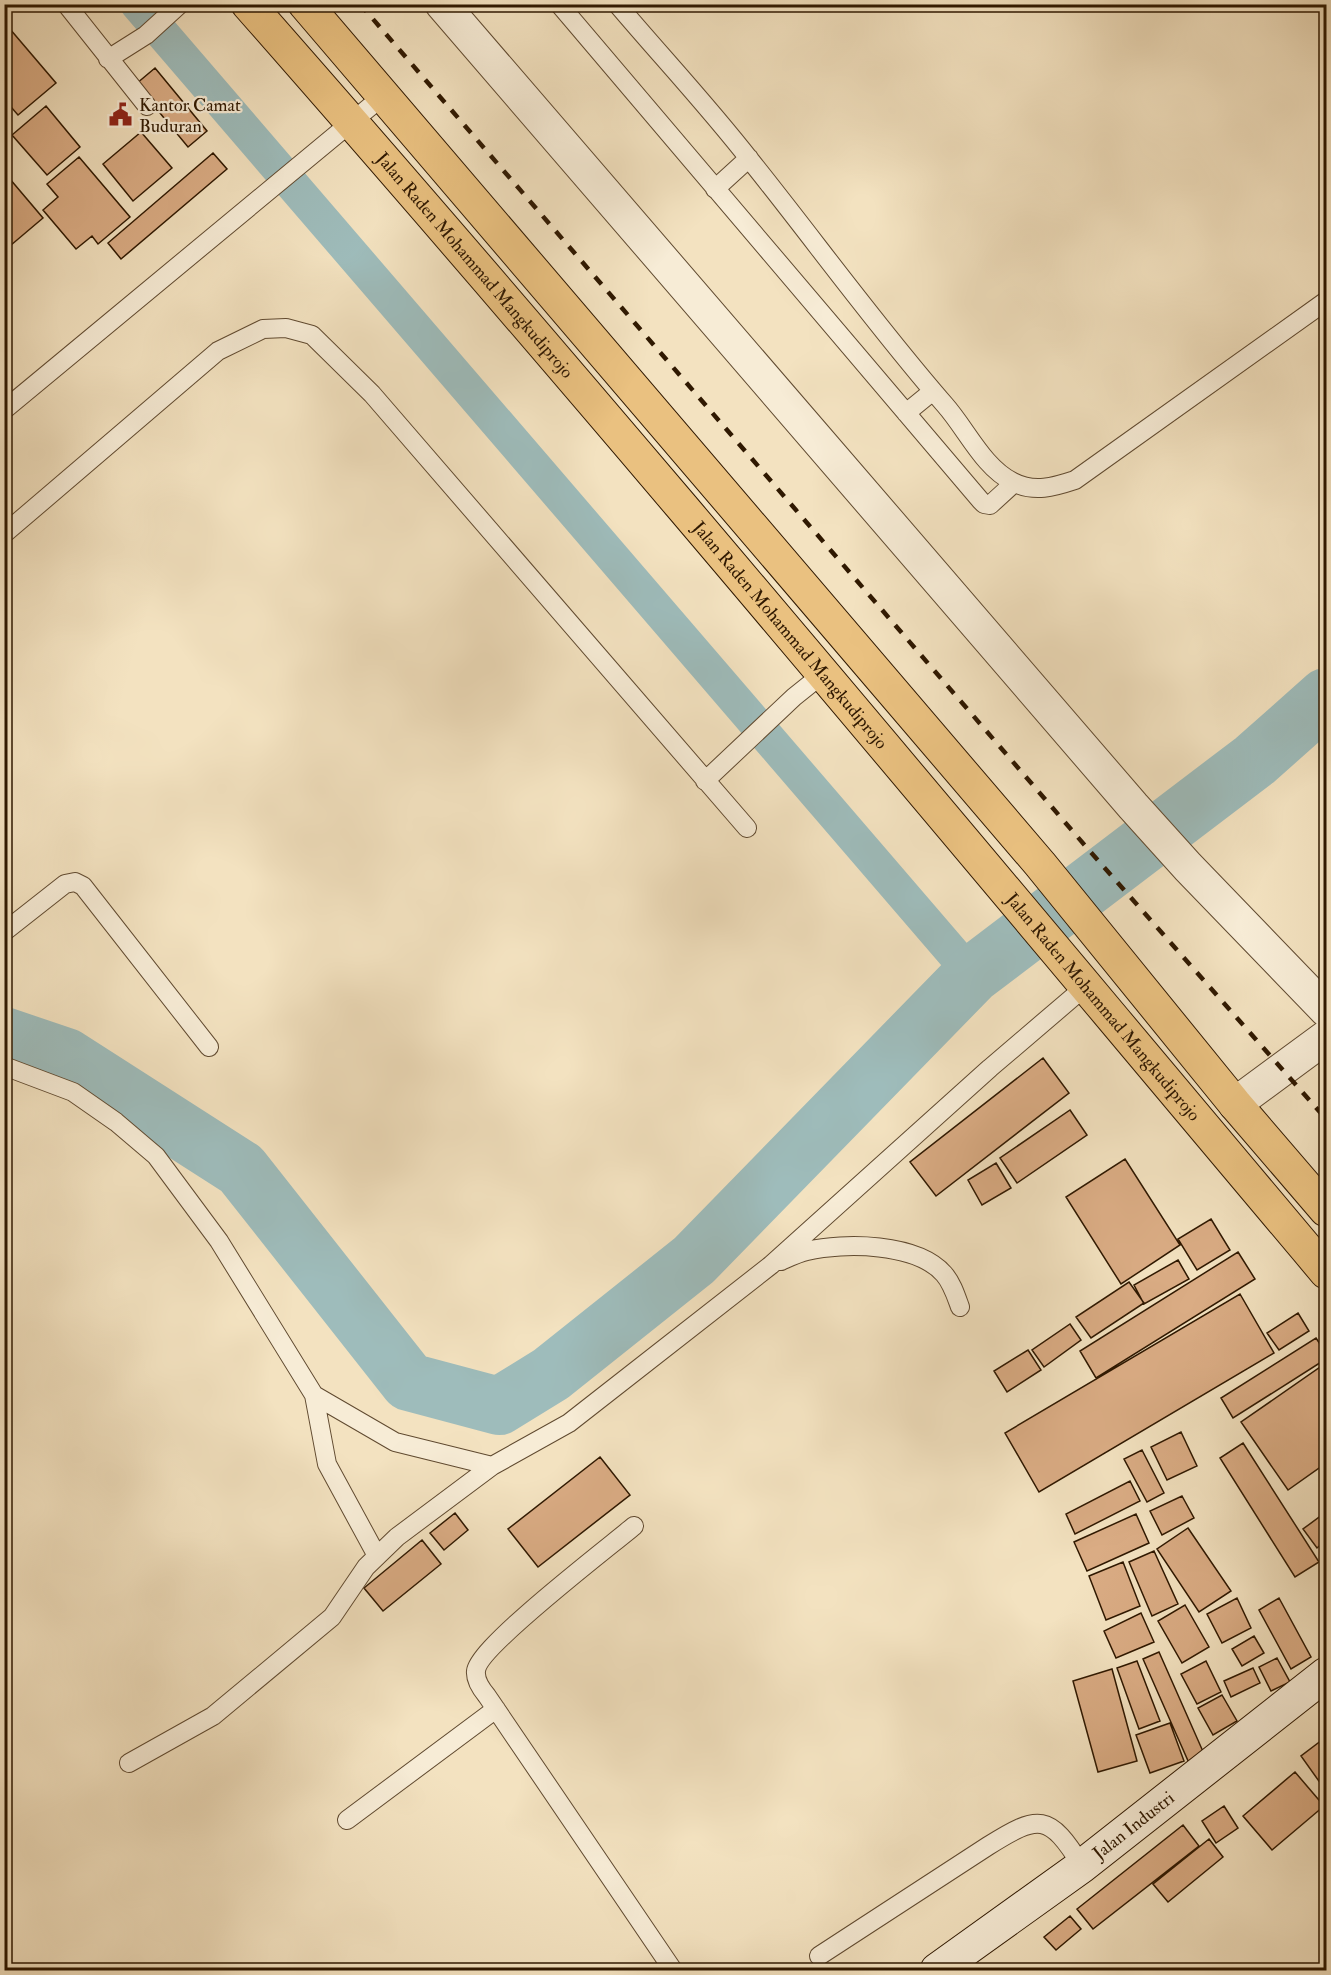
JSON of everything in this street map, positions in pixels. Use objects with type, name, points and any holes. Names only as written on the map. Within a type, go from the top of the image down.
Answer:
[{"type":"highway","name":"Jalan Raden Mohammad Mangkudiprojo","points":[[248,4],[824,673],[1326,1272]]},
{"type":"highway","points":[[304,4],[1040,864],[1235,1104],[1326,1210]]},
{"type":"street","points":[[442,4],[1133,806],[1188,867],[1326,1010]]},
{"type":"street","points":[[1235,1104],[1326,1037]]},
{"type":"street","name":"Jalan Industri","points":[[937,1971],[1082,1866],[1326,1674]]},
{"type":"lane","points":[[66,4],[147,105]]},
{"type":"lane","points":[[108,59],[155,28],[180,4]]},
{"type":"lane","points":[[559,4],[984,504],[990,505],[1014,483]]},
{"type":"lane","points":[[617,4],[749,158],[982,454],[1014,483],[1038,489],[1054,487],[1075,480],[1326,301]]},
{"type":"lane","points":[[4,410],[383,96]]},
{"type":"lane","points":[[716,189],[749,158]]},
{"type":"lane","points":[[4,534],[218,351],[263,329],[286,328],[312,335],[372,394],[747,828]]},
{"type":"lane","points":[[906,413],[933,391]]},
{"type":"lane","points":[[705,781],[794,697],[824,673]]},
{"type":"lane","points":[[4,932],[65,884],[75,882],[83,886],[209,1047]]},
{"type":"lane","points":[[129,1763],[213,1716],[332,1617],[366,1567],[397,1537],[492,1467],[569,1423],[771,1264],[990,1068],[1078,977]]},
{"type":"lane","points":[[4,1066],[73,1092],[117,1122],[156,1156],[219,1241],[314,1395],[327,1464],[377,1556]]},
{"type":"lane","points":[[771,1264],[806,1251],[839,1246],[899,1251],[918,1256],[945,1274],[960,1307]]},
{"type":"lane","points":[[314,1395],[395,1442],[492,1467]]},
{"type":"lane","points":[[634,1526],[511,1628],[479,1662],[476,1671],[482,1690],[673,1971]]},
{"type":"lane","points":[[347,1820],[496,1709]]},
{"type":"lane","points":[[819,1956],[1013,1830],[1027,1824],[1050,1825],[1058,1832],[1082,1866]]},
{"type":"building","points":[[4,22],[56,83],[18,115],[4,99]]},
{"type":"building","points":[[155,68],[207,131],[188,147],[136,84]]},
{"type":"building","points":[[46,106],[80,147],[47,175],[12,135]]},
{"type":"building","points":[[141,132],[172,168],[133,201],[103,164]]},
{"type":"building","points":[[213,153],[227,169],[121,259],[108,243]]},
{"type":"building","points":[[79,157],[130,217],[98,244],[92,236],[76,249],[43,210],[58,197],[47,184]]},
{"type":"building","points":[[4,172],[43,218],[4,251]]},
{"type":"building","points":[[1043,1058],[1069,1093],[936,1196],[910,1162]]},
{"type":"building","points":[[1070,1110],[1087,1135],[1017,1183],[1000,1158]]},
{"type":"building","points":[[1125,1159],[1180,1245],[1121,1284],[1066,1197]]},
{"type":"building","points":[[996,1163],[1011,1188],[982,1205],[968,1180]]},
{"type":"building","points":[[1211,1219],[1230,1250],[1197,1270],[1178,1239]]},
{"type":"building","points":[[1238,1252],[1255,1279],[1096,1378],[1080,1351]]},
{"type":"building","points":[[1178,1260],[1189,1279],[1144,1304],[1134,1285]]},
{"type":"building","points":[[1129,1282],[1144,1303],[1091,1338],[1076,1317]]},
{"type":"building","points":[[1240,1294],[1274,1353],[1039,1492],[1005,1433]]},
{"type":"building","points":[[1298,1313],[1309,1331],[1279,1350],[1267,1333]]},
{"type":"building","points":[[1070,1324],[1081,1340],[1044,1367],[1032,1350]]},
{"type":"building","points":[[1316,1338],[1326,1353],[1326,1359],[1233,1418],[1221,1398]]},
{"type":"building","points":[[1028,1350],[1041,1370],[1007,1392],[994,1371]]},
{"type":"building","points":[[1326,1363],[1326,1463],[1288,1490],[1241,1422]]},
{"type":"building","points":[[1181,1432],[1197,1466],[1167,1480],[1151,1447]]},
{"type":"building","points":[[1243,1443],[1319,1562],[1295,1577],[1220,1458]]},
{"type":"building","points":[[1142,1450],[1164,1493],[1147,1502],[1124,1459]]},
{"type":"building","points":[[600,1457],[630,1495],[538,1567],[508,1529]]},
{"type":"building","points":[[1130,1481],[1140,1501],[1075,1534],[1066,1514]]},
{"type":"building","points":[[1182,1496],[1194,1518],[1162,1535],[1150,1511]]},
{"type":"building","points":[[1326,1512],[1326,1540],[1317,1548],[1303,1529]]},
{"type":"building","points":[[455,1513],[468,1530],[444,1550],[430,1533]]},
{"type":"building","points":[[1136,1514],[1149,1543],[1087,1571],[1074,1542]]},
{"type":"building","points":[[1188,1528],[1231,1591],[1199,1612],[1157,1549]]},
{"type":"building","points":[[422,1540],[441,1564],[383,1611],[364,1588]]},
{"type":"building","points":[[1154,1551],[1178,1604],[1152,1616],[1129,1562]]},
{"type":"building","points":[[1326,1551],[1326,1566],[1320,1556]]},
{"type":"building","points":[[1123,1562],[1140,1606],[1106,1620],[1089,1576]]},
{"type":"building","points":[[1237,1598],[1251,1628],[1222,1643],[1207,1614]]},
{"type":"building","points":[[1279,1598],[1311,1657],[1291,1669],[1259,1610]]},
{"type":"building","points":[[1185,1605],[1209,1647],[1182,1663],[1158,1621]]},
{"type":"building","points":[[1141,1613],[1154,1642],[1116,1658],[1104,1631]]},
{"type":"building","points":[[1254,1636],[1264,1653],[1242,1666],[1232,1649]]},
{"type":"building","points":[[1159,1652],[1205,1756],[1189,1763],[1143,1659]]},
{"type":"building","points":[[1277,1658],[1290,1682],[1271,1691],[1259,1667]]},
{"type":"building","points":[[1137,1661],[1160,1721],[1139,1729],[1117,1668]]},
{"type":"building","points":[[1206,1661],[1221,1692],[1197,1704],[1181,1674]]},
{"type":"building","points":[[1253,1668],[1260,1683],[1231,1697],[1224,1681]]},
{"type":"building","points":[[1112,1669],[1137,1761],[1098,1772],[1073,1681]]},
{"type":"building","points":[[1222,1695],[1237,1721],[1213,1735],[1198,1708]]},
{"type":"building","points":[[1170,1723],[1184,1761],[1150,1773],[1136,1735]]},
{"type":"building","points":[[1322,1740],[1326,1746],[1326,1780],[1321,1784],[1301,1756]]},
{"type":"building","points":[[1295,1772],[1324,1806],[1272,1850],[1243,1816]]},
{"type":"building","points":[[1224,1806],[1238,1828],[1216,1843],[1202,1821]]},
{"type":"building","points":[[1183,1825],[1199,1846],[1093,1929],[1077,1909]]},
{"type":"building","points":[[1209,1839],[1223,1857],[1168,1902],[1153,1884]]},
{"type":"building","points":[[1070,1916],[1081,1929],[1056,1950],[1044,1937]]},
{"type":"waterway","points":[[137,4],[972,975]]},
{"type":"waterway","points":[[4,1036],[66,1057],[241,1169],[409,1382],[499,1406],[551,1374],[694,1260],[972,975],[1255,760],[1326,697]]},
{"type":"railway","points":[[360,4],[1088,849],[1326,1119]]},
{"type":"place","name":"Kantor Camat Buduran","points":[[121,115]]}]
